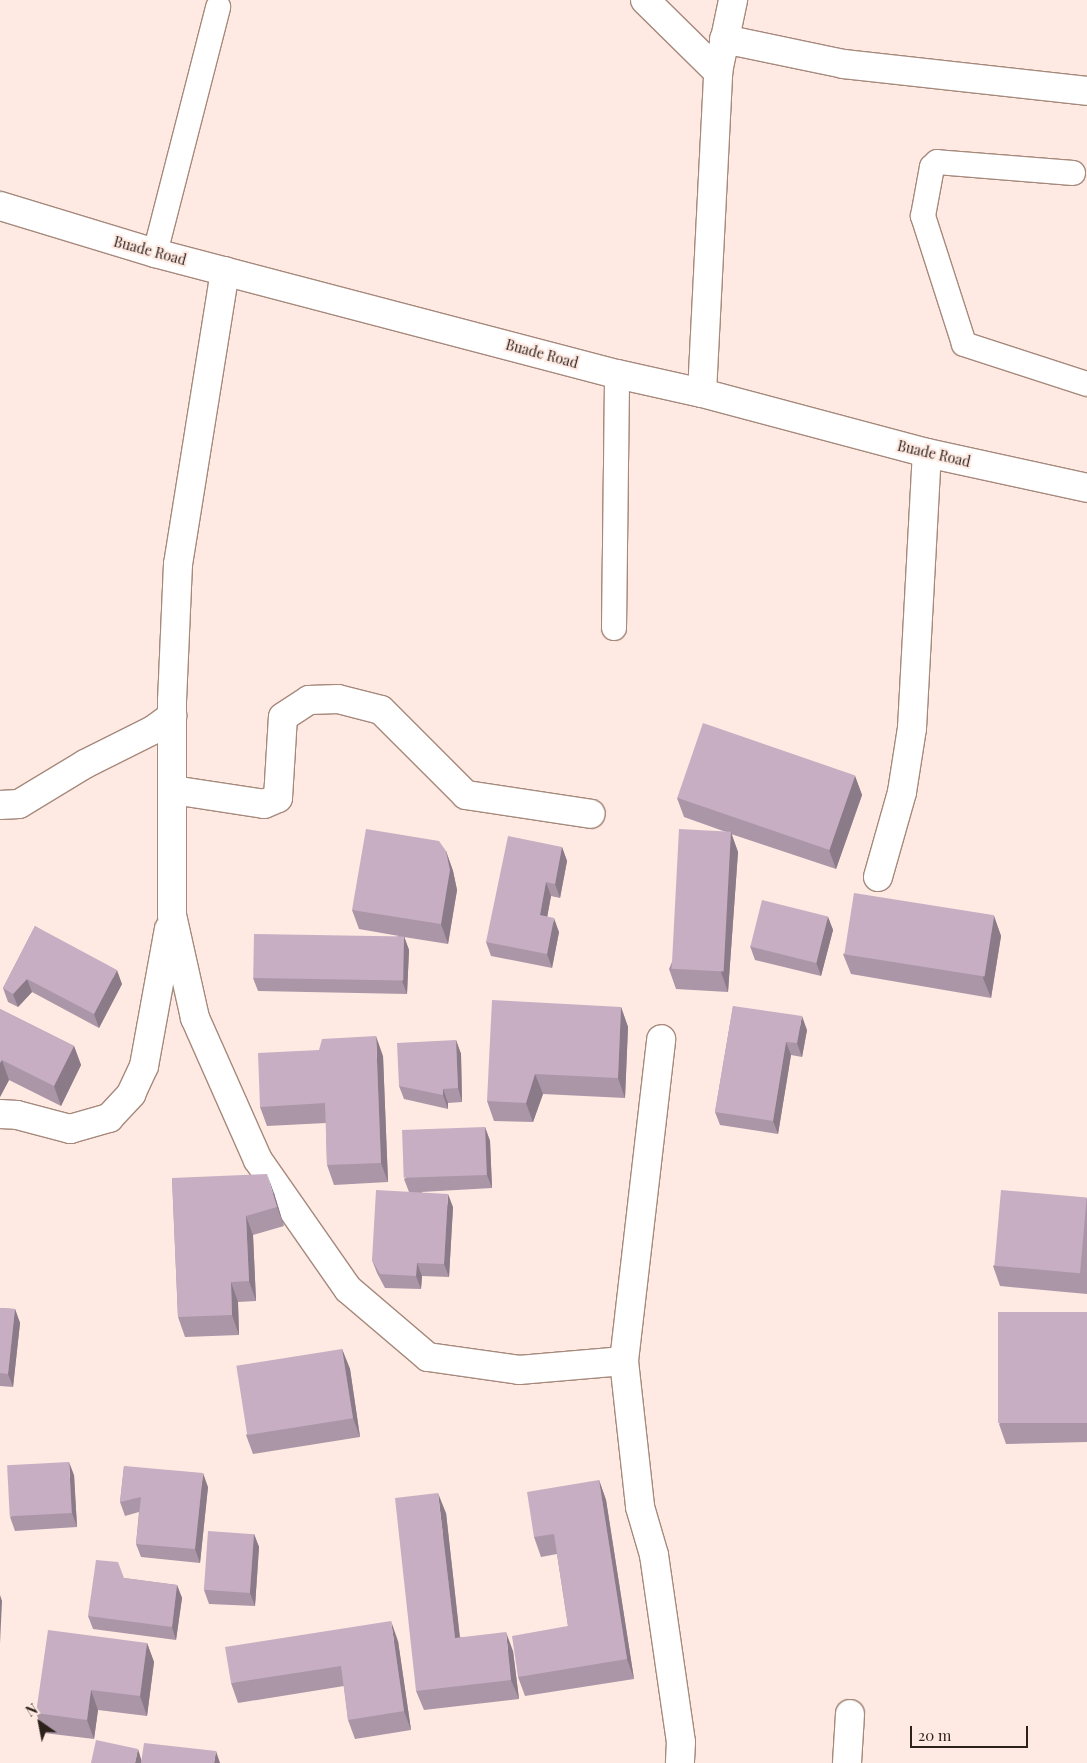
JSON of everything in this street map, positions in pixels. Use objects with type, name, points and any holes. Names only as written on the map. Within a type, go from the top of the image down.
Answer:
[{"type":"street","points":[[646,0],[718,72]]},
{"type":"street","points":[[702,393],[718,72],[733,0]]},
{"type":"street","points":[[724,39],[844,64],[1087,91]]},
{"type":"street","name":"Buade Road","points":[[0,206],[155,253],[617,374],[702,393],[927,453],[1087,488]]},
{"type":"street","points":[[0,1114],[17,1115],[70,1128],[109,1118],[130,1094],[144,1066],[172,915],[172,716],[178,564],[225,271]]},
{"type":"street","points":[[878,878],[902,792],[912,728],[927,453]]},
{"type":"street","points":[[172,790],[264,804],[278,798],[283,717],[309,700],[338,699],[381,710],[466,795],[591,814]]},
{"type":"street","points":[[0,805],[19,804],[85,764],[153,730],[172,716]]},
{"type":"street","points":[[172,915],[195,1018],[258,1160],[348,1289],[428,1357],[519,1370],[624,1361]]},
{"type":"street","points":[[661,1039],[624,1361],[640,1507],[654,1555],[680,1734],[680,1763]]},
{"type":"street","points":[[847,1763],[850,1714]]},
{"type":"lane","points":[[155,253],[218,7]]},
{"type":"lane","points":[[1073,173],[937,162],[932,167],[923,216],[964,344],[1087,384]]},
{"type":"lane","points":[[614,628],[617,374]]},
{"type":"building","points":[[703,723],[855,775],[830,850],[677,798]]},
{"type":"building","points":[[366,829],[439,841],[446,851],[450,870],[441,924],[352,910]]},
{"type":"building","points":[[679,829],[731,832],[724,972],[672,969]]},
{"type":"building","points":[[508,836],[562,847],[555,884],[546,882],[540,915],[554,918],[547,954],[486,942]]},
{"type":"building","points":[[854,893],[994,915],[985,976],[844,954]]},
{"type":"building","points":[[762,900],[828,916],[816,963],[750,947]]},
{"type":"building","points":[[35,926],[117,970],[94,1014],[27,979],[13,994],[3,988]]},
{"type":"building","points":[[254,934],[404,937],[403,981],[253,978]]},
{"type":"building","points":[[492,1000],[621,1007],[618,1078],[535,1074],[526,1103],[487,1101]]},
{"type":"building","points":[[733,1006],[802,1016],[797,1043],[786,1042],[773,1121],[715,1112]]},
{"type":"building","points":[[0,1009],[74,1046],[54,1086],[2,1060],[0,1063]]},
{"type":"building","points":[[376,1036],[381,1163],[327,1165],[325,1103],[260,1107],[258,1053],[319,1050],[322,1039]]},
{"type":"building","points":[[456,1040],[458,1088],[443,1089],[443,1095],[399,1086],[397,1043]]},
{"type":"building","points":[[485,1127],[487,1175],[404,1178],[402,1130]]},
{"type":"building","points":[[267,1174],[277,1207],[246,1216],[249,1281],[231,1282],[232,1315],[178,1317],[172,1178]]},
{"type":"building","points":[[376,1190],[448,1194],[444,1264],[417,1263],[416,1276],[380,1274],[372,1260]]},
{"type":"building","points":[[1001,1190],[1087,1197],[1080,1273],[994,1266]]},
{"type":"building","points":[[0,1308],[15,1309],[8,1374],[0,1373]]},
{"type":"building","points":[[998,1312],[1087,1312],[1087,1423],[998,1423]]},
{"type":"building","points":[[342,1349],[353,1418],[247,1435],[236,1366]]},
{"type":"building","points":[[69,1462],[72,1513],[10,1516],[7,1465]]},
{"type":"building","points":[[124,1466],[203,1473],[195,1549],[136,1544],[141,1497],[120,1502]]},
{"type":"building","points":[[599,1480],[627,1659],[518,1677],[512,1636],[568,1626],[554,1534],[534,1537],[527,1492]]},
{"type":"building","points":[[438,1493],[455,1638],[506,1632],[511,1680],[416,1691],[395,1498]]},
{"type":"building","points":[[208,1531],[254,1534],[250,1593],[204,1590]]},
{"type":"building","points":[[96,1560],[118,1562],[124,1578],[177,1585],[172,1627],[88,1616]]},
{"type":"building","points":[[391,1621],[404,1711],[348,1720],[341,1666],[231,1683],[225,1647]]},
{"type":"building","points":[[48,1630],[147,1643],[140,1696],[91,1690],[87,1720],[36,1713]]},
{"type":"building","points":[[96,1740],[138,1749],[135,1763],[91,1763]]},
{"type":"building","points":[[144,1743],[216,1751],[214,1763],[141,1763]]}]
